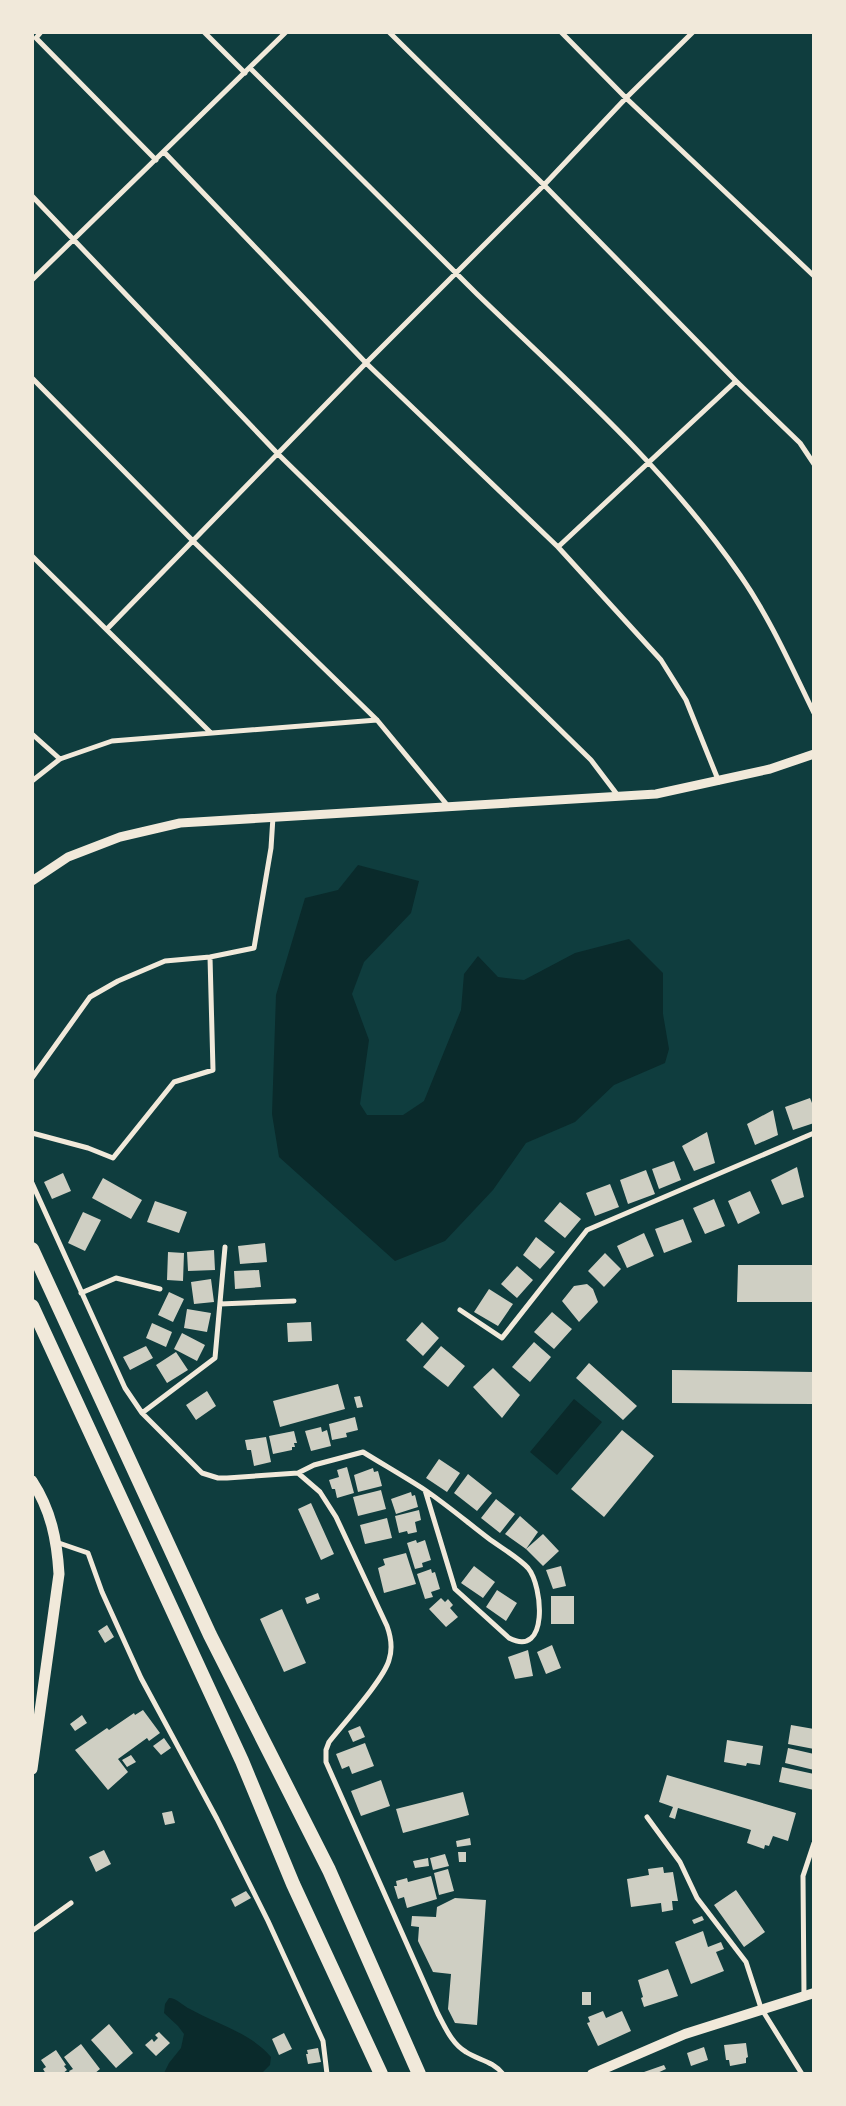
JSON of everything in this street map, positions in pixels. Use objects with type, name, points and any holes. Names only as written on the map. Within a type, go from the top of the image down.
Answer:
[{"type":"highway","points":[[32,1249],[210,1635],[328,1870],[420,2074]]},
{"type":"highway","points":[[32,1306],[242,1761],[293,1884],[381,2074]]},
{"type":"main road","points":[[32,1481],[41,1495],[51,1520],[56,1542],[59,1574],[32,1769]]},
{"type":"main road","points":[[592,2074],[685,2034],[809,1994]]},
{"type":"street","points":[[41,32],[36,38],[156,160]]},
{"type":"street","points":[[204,32],[245,73]]},
{"type":"street","points":[[32,280],[286,32]]},
{"type":"street","points":[[389,32],[800,443],[814,464]]},
{"type":"street","points":[[561,32],[626,98],[814,276]]},
{"type":"street","points":[[107,629],[366,363],[544,185],[626,98],[693,32]]},
{"type":"street","points":[[250,68],[649,461],[692,510],[740,575],[774,630],[814,713]]},
{"type":"street","points":[[164,152],[366,363],[558,547],[661,660],[686,700],[719,782]]},
{"type":"street","points":[[32,196],[278,454],[591,760],[619,797]]},
{"type":"street","points":[[32,378],[193,541],[377,720],[448,807]]},
{"type":"street","points":[[558,547],[736,381]]},
{"type":"street","points":[[32,556],[210,732]]},
{"type":"street","points":[[32,782],[60,759],[112,742],[210,732],[377,720]]},
{"type":"street","points":[[32,734],[60,759]]},
{"type":"street","points":[[32,880],[68,857],[120,837],[180,823],[656,794],[719,782],[770,769],[814,754]]},
{"type":"street","points":[[32,1078],[90,997],[118,981],[165,961],[210,957],[254,948],[271,848],[273,817]]},
{"type":"street","points":[[32,1133],[88,1148],[113,1158],[174,1082],[212,1070],[210,957]]},
{"type":"street","points":[[460,1310],[502,1338],[587,1230],[814,1133]]},
{"type":"street","points":[[32,1183],[125,1388],[142,1413],[202,1473],[209,1476],[227,1478],[279,1476],[298,1473],[314,1465],[363,1452],[425,1490],[528,1568],[539,1593],[538,1628],[531,1638],[520,1641],[508,1638],[455,1590],[425,1490]]},
{"type":"street","points":[[142,1413],[215,1358],[225,1247]]},
{"type":"street","points":[[81,1293],[116,1278],[160,1289]]},
{"type":"street","points":[[220,1304],[294,1301]]},
{"type":"street","points":[[298,1473],[320,1492],[336,1517],[387,1626],[391,1644],[391,1653],[386,1670],[329,1742],[326,1750],[326,1762],[438,2014],[450,2036],[465,2052],[497,2066],[503,2074]]},
{"type":"street","points":[[56,1542],[88,1553],[91,1558],[102,1592],[141,1678],[217,1819],[268,1921],[323,2041],[327,2074]]},
{"type":"street","points":[[647,1816],[680,1862],[697,1898],[746,1962],[762,2008],[802,2074]]},
{"type":"street","points":[[809,1994],[803,1876],[814,1843]]},
{"type":"street","points":[[32,1930],[71,1903]]},
{"type":"water","points":[[358,865],[419,881],[411,913],[364,962],[352,994],[369,1040],[360,1104],[367,1115],[403,1115],[424,1101],[461,1010],[464,974],[478,956],[498,977],[524,980],[575,953],[629,939],[663,973],[663,1014],[669,1049],[665,1063],[614,1085],[575,1122],[526,1143],[493,1190],[445,1241],[395,1261],[279,1157],[272,1114],[276,995],[305,898],[338,890]]},
{"type":"water","points":[[574,1399],[602,1422],[557,1475],[530,1452]]},
{"type":"water","points":[[169,1998],[175,1999],[187,2008],[254,2041],[271,2057],[270,2065],[262,2073],[164,2073],[181,2048],[184,2034],[164,2013],[165,2004]]},
{"type":"building","points":[[810,1098],[814,1108],[814,1123],[793,1130],[785,1107]]},
{"type":"building","points":[[773,1110],[778,1135],[755,1145],[747,1124]]},
{"type":"building","points":[[707,1132],[715,1163],[694,1171],[682,1146]]},
{"type":"building","points":[[674,1161],[681,1180],[659,1189],[652,1169]]},
{"type":"building","points":[[797,1167],[804,1197],[782,1205],[771,1180]]},
{"type":"building","points":[[646,1170],[655,1194],[628,1204],[620,1180]]},
{"type":"building","points":[[63,1173],[71,1191],[52,1199],[44,1182]]},
{"type":"building","points":[[103,1178],[142,1200],[131,1219],[92,1198]]},
{"type":"building","points":[[610,1184],[619,1207],[595,1216],[586,1193]]},
{"type":"building","points":[[750,1191],[760,1213],[738,1224],[728,1201]]},
{"type":"building","points":[[714,1199],[725,1226],[705,1234],[693,1208]]},
{"type":"building","points":[[155,1201],[187,1212],[179,1233],[147,1222]]},
{"type":"building","points":[[560,1202],[581,1219],[565,1238],[544,1221]]},
{"type":"building","points":[[83,1212],[101,1220],[85,1251],[68,1243]]},
{"type":"building","points":[[683,1219],[692,1242],[664,1253],[655,1229]]},
{"type":"building","points":[[644,1233],[654,1256],[627,1268],[617,1246]]},
{"type":"building","points":[[536,1237],[555,1252],[540,1269],[523,1255]]},
{"type":"building","points":[[265,1243],[267,1262],[240,1264],[238,1246]]},
{"type":"building","points":[[214,1250],[215,1270],[188,1271],[187,1252]]},
{"type":"building","points":[[168,1252],[184,1253],[183,1281],[167,1280]]},
{"type":"building","points":[[605,1253],[621,1269],[604,1287],[588,1271]]},
{"type":"building","points":[[738,1265],[814,1265],[814,1302],[737,1302]]},
{"type":"building","points":[[517,1266],[533,1280],[517,1298],[501,1284]]},
{"type":"building","points":[[259,1270],[261,1287],[235,1289],[234,1271]]},
{"type":"building","points":[[211,1279],[214,1302],[194,1304],[191,1282]]},
{"type":"building","points":[[587,1284],[593,1289],[598,1302],[579,1322],[562,1301],[574,1286]]},
{"type":"building","points":[[489,1289],[513,1304],[498,1326],[474,1312]]},
{"type":"building","points":[[169,1292],[184,1299],[173,1322],[158,1315]]},
{"type":"building","points":[[187,1309],[211,1313],[207,1332],[184,1328]]},
{"type":"building","points":[[552,1312],[572,1329],[554,1349],[534,1332]]},
{"type":"building","points":[[311,1322],[312,1341],[288,1342],[287,1323]]},
{"type":"building","points":[[422,1322],[439,1338],[423,1356],[406,1340]]},
{"type":"building","points":[[152,1323],[172,1332],[166,1347],[146,1338]]},
{"type":"building","points":[[182,1333],[205,1345],[197,1361],[174,1349]]},
{"type":"building","points":[[534,1342],[551,1357],[530,1382],[512,1367]]},
{"type":"building","points":[[146,1346],[153,1358],[130,1370],[123,1357]]},
{"type":"building","points":[[441,1346],[465,1366],[448,1387],[423,1367]]},
{"type":"building","points":[[176,1352],[188,1370],[167,1383],[156,1365]]},
{"type":"building","points":[[589,1363],[637,1406],[623,1420],[576,1378]]},
{"type":"building","points":[[493,1368],[520,1395],[502,1418],[473,1387]]},
{"type":"building","points":[[672,1370],[814,1372],[814,1404],[672,1403]]},
{"type":"building","points":[[338,1384],[345,1409],[280,1427],[273,1401]]},
{"type":"building","points":[[207,1391],[216,1406],[196,1420],[186,1405]]},
{"type":"building","points":[[360,1396],[363,1407],[357,1408],[354,1397]]},
{"type":"building","points":[[355,1417],[358,1430],[346,1433],[347,1437],[332,1440],[329,1424]]},
{"type":"building","points":[[321,1427],[322,1432],[327,1430],[331,1446],[311,1451],[305,1431]]},
{"type":"building","points":[[622,1430],[654,1456],[604,1517],[571,1489]]},
{"type":"building","points":[[294,1431],[297,1443],[294,1443],[295,1447],[292,1447],[292,1450],[273,1454],[269,1436]]},
{"type":"building","points":[[266,1437],[271,1462],[254,1466],[251,1450],[247,1450],[245,1440]]},
{"type":"building","points":[[439,1459],[460,1473],[447,1492],[426,1478]]},
{"type":"building","points":[[347,1467],[354,1493],[337,1498],[335,1489],[332,1489],[329,1480],[339,1477],[337,1470]]},
{"type":"building","points":[[373,1468],[374,1472],[378,1471],[382,1486],[358,1492],[354,1475]]},
{"type":"building","points":[[468,1474],[492,1493],[477,1511],[454,1493]]},
{"type":"building","points":[[381,1490],[386,1509],[358,1516],[353,1497]]},
{"type":"building","points":[[411,1492],[412,1496],[415,1495],[418,1507],[396,1514],[391,1499]]},
{"type":"building","points":[[496,1499],[515,1514],[500,1533],[481,1518]]},
{"type":"building","points":[[311,1503],[334,1554],[321,1560],[298,1509]]},
{"type":"building","points":[[419,1510],[421,1520],[415,1522],[417,1532],[408,1534],[407,1531],[399,1533],[395,1516]]},
{"type":"building","points":[[520,1516],[538,1532],[526,1549],[505,1534]]},
{"type":"building","points":[[387,1518],[392,1538],[365,1544],[360,1525]]},
{"type":"building","points":[[543,1534],[559,1551],[543,1566],[526,1549]]},
{"type":"building","points":[[416,1540],[417,1543],[425,1540],[431,1560],[422,1563],[423,1567],[415,1569],[407,1543]]},
{"type":"building","points":[[406,1553],[416,1584],[384,1593],[378,1568],[385,1565],[383,1559]]},
{"type":"building","points":[[474,1566],[495,1582],[483,1598],[461,1583]]},
{"type":"building","points":[[561,1566],[566,1586],[553,1589],[546,1570]]},
{"type":"building","points":[[431,1569],[432,1573],[435,1572],[440,1589],[431,1592],[433,1597],[425,1599],[417,1574]]},
{"type":"building","points":[[497,1590],[517,1603],[506,1621],[486,1607]]},
{"type":"building","points":[[318,1593],[320,1599],[307,1604],[305,1598]]},
{"type":"building","points":[[551,1596],[574,1596],[574,1624],[551,1624]]},
{"type":"building","points":[[441,1598],[445,1602],[448,1599],[453,1605],[450,1608],[458,1617],[446,1627],[429,1609]]},
{"type":"building","points":[[282,1609],[306,1663],[284,1672],[260,1619]]},
{"type":"building","points":[[107,1625],[114,1637],[105,1643],[98,1631]]},
{"type":"building","points":[[552,1645],[561,1668],[546,1674],[537,1652]]},
{"type":"building","points":[[528,1650],[533,1676],[515,1679],[508,1657]]},
{"type":"building","points":[[143,1710],[160,1733],[149,1741],[147,1738],[118,1759],[128,1772],[108,1790],[75,1750],[107,1728],[109,1730],[134,1713],[135,1715]]},
{"type":"building","points":[[82,1715],[87,1723],[75,1731],[70,1724]]},
{"type":"building","points":[[791,1725],[814,1729],[814,1749],[788,1744]]},
{"type":"building","points":[[360,1726],[365,1737],[353,1742],[348,1731]]},
{"type":"building","points":[[164,1738],[171,1748],[161,1755],[153,1746]]},
{"type":"building","points":[[727,1740],[763,1746],[760,1765],[747,1763],[746,1766],[724,1762]]},
{"type":"building","points":[[365,1743],[374,1766],[352,1774],[349,1766],[342,1769],[336,1754]]},
{"type":"building","points":[[788,1748],[814,1754],[814,1770],[785,1763]]},
{"type":"building","points":[[131,1755],[136,1762],[127,1767],[122,1760]]},
{"type":"building","points":[[782,1767],[814,1774],[814,1790],[779,1782]]},
{"type":"building","points":[[667,1775],[796,1813],[788,1841],[773,1836],[769,1846],[765,1845],[764,1849],[747,1843],[751,1830],[678,1808],[675,1819],[669,1817],[673,1807],[659,1802]]},
{"type":"building","points":[[381,1780],[390,1806],[361,1816],[351,1791]]},
{"type":"building","points":[[463,1792],[469,1815],[403,1833],[396,1809]]},
{"type":"building","points":[[172,1811],[175,1823],[165,1825],[162,1813]]},
{"type":"building","points":[[470,1838],[471,1845],[457,1847],[456,1841]]},
{"type":"building","points":[[104,1850],[111,1864],[96,1872],[89,1857]]},
{"type":"building","points":[[458,1852],[466,1852],[466,1862],[459,1862]]},
{"type":"building","points":[[445,1854],[449,1866],[433,1870],[430,1858]]},
{"type":"building","points":[[428,1858],[429,1866],[415,1868],[413,1861]]},
{"type":"building","points":[[663,1867],[664,1873],[673,1872],[678,1901],[672,1901],[673,1910],[662,1912],[661,1903],[631,1907],[627,1879],[649,1875],[648,1869]]},
{"type":"building","points":[[448,1869],[454,1891],[439,1895],[434,1873]]},
{"type":"building","points":[[431,1876],[437,1899],[407,1908],[404,1897],[398,1899],[394,1886],[397,1886],[396,1881],[407,1878],[408,1882]]},
{"type":"building","points":[[736,1890],[765,1932],[744,1947],[714,1905]]},
{"type":"building","points":[[246,1891],[251,1898],[235,1907],[231,1899]]},
{"type":"building","points":[[455,1898],[486,1900],[477,2025],[455,2023],[448,2009],[451,1974],[433,1972],[418,1941],[419,1927],[411,1926],[412,1916],[436,1917],[437,1907]]},
{"type":"building","points":[[702,1916],[704,1920],[694,1924],[692,1920]]},
{"type":"building","points":[[703,1931],[708,1947],[721,1942],[724,1949],[716,1952],[724,1971],[691,1984],[675,1942]]},
{"type":"building","points":[[668,1969],[678,1996],[644,2007],[638,1980]]},
{"type":"building","points":[[582,1992],[591,1992],[591,2005],[582,2005]]},
{"type":"building","points":[[603,2011],[606,2018],[622,2011],[631,2031],[598,2046],[587,2023],[590,2022],[588,2017]]},
{"type":"building","points":[[109,2024],[133,2053],[116,2068],[91,2040]]},
{"type":"building","points":[[159,2032],[170,2043],[156,2056],[145,2045],[152,2039],[154,2042],[158,2038],[155,2035]]},
{"type":"building","points":[[284,2033],[292,2049],[279,2055],[272,2039]]},
{"type":"building","points":[[746,2043],[748,2057],[746,2058],[746,2063],[730,2066],[729,2060],[726,2060],[724,2045]]},
{"type":"building","points":[[81,2044],[100,2069],[94,2074],[71,2074],[69,2071],[73,2069],[64,2057]]},
{"type":"building","points":[[704,2047],[708,2060],[691,2066],[687,2053]]},
{"type":"building","points":[[318,2048],[321,2062],[308,2064],[307,2050]]},
{"type":"building","points":[[56,2050],[66,2065],[64,2066],[67,2070],[62,2074],[46,2074],[43,2069],[46,2067],[41,2060]]},
{"type":"building","points":[[664,2065],[666,2069],[655,2074],[645,2074],[644,2072]]}]
